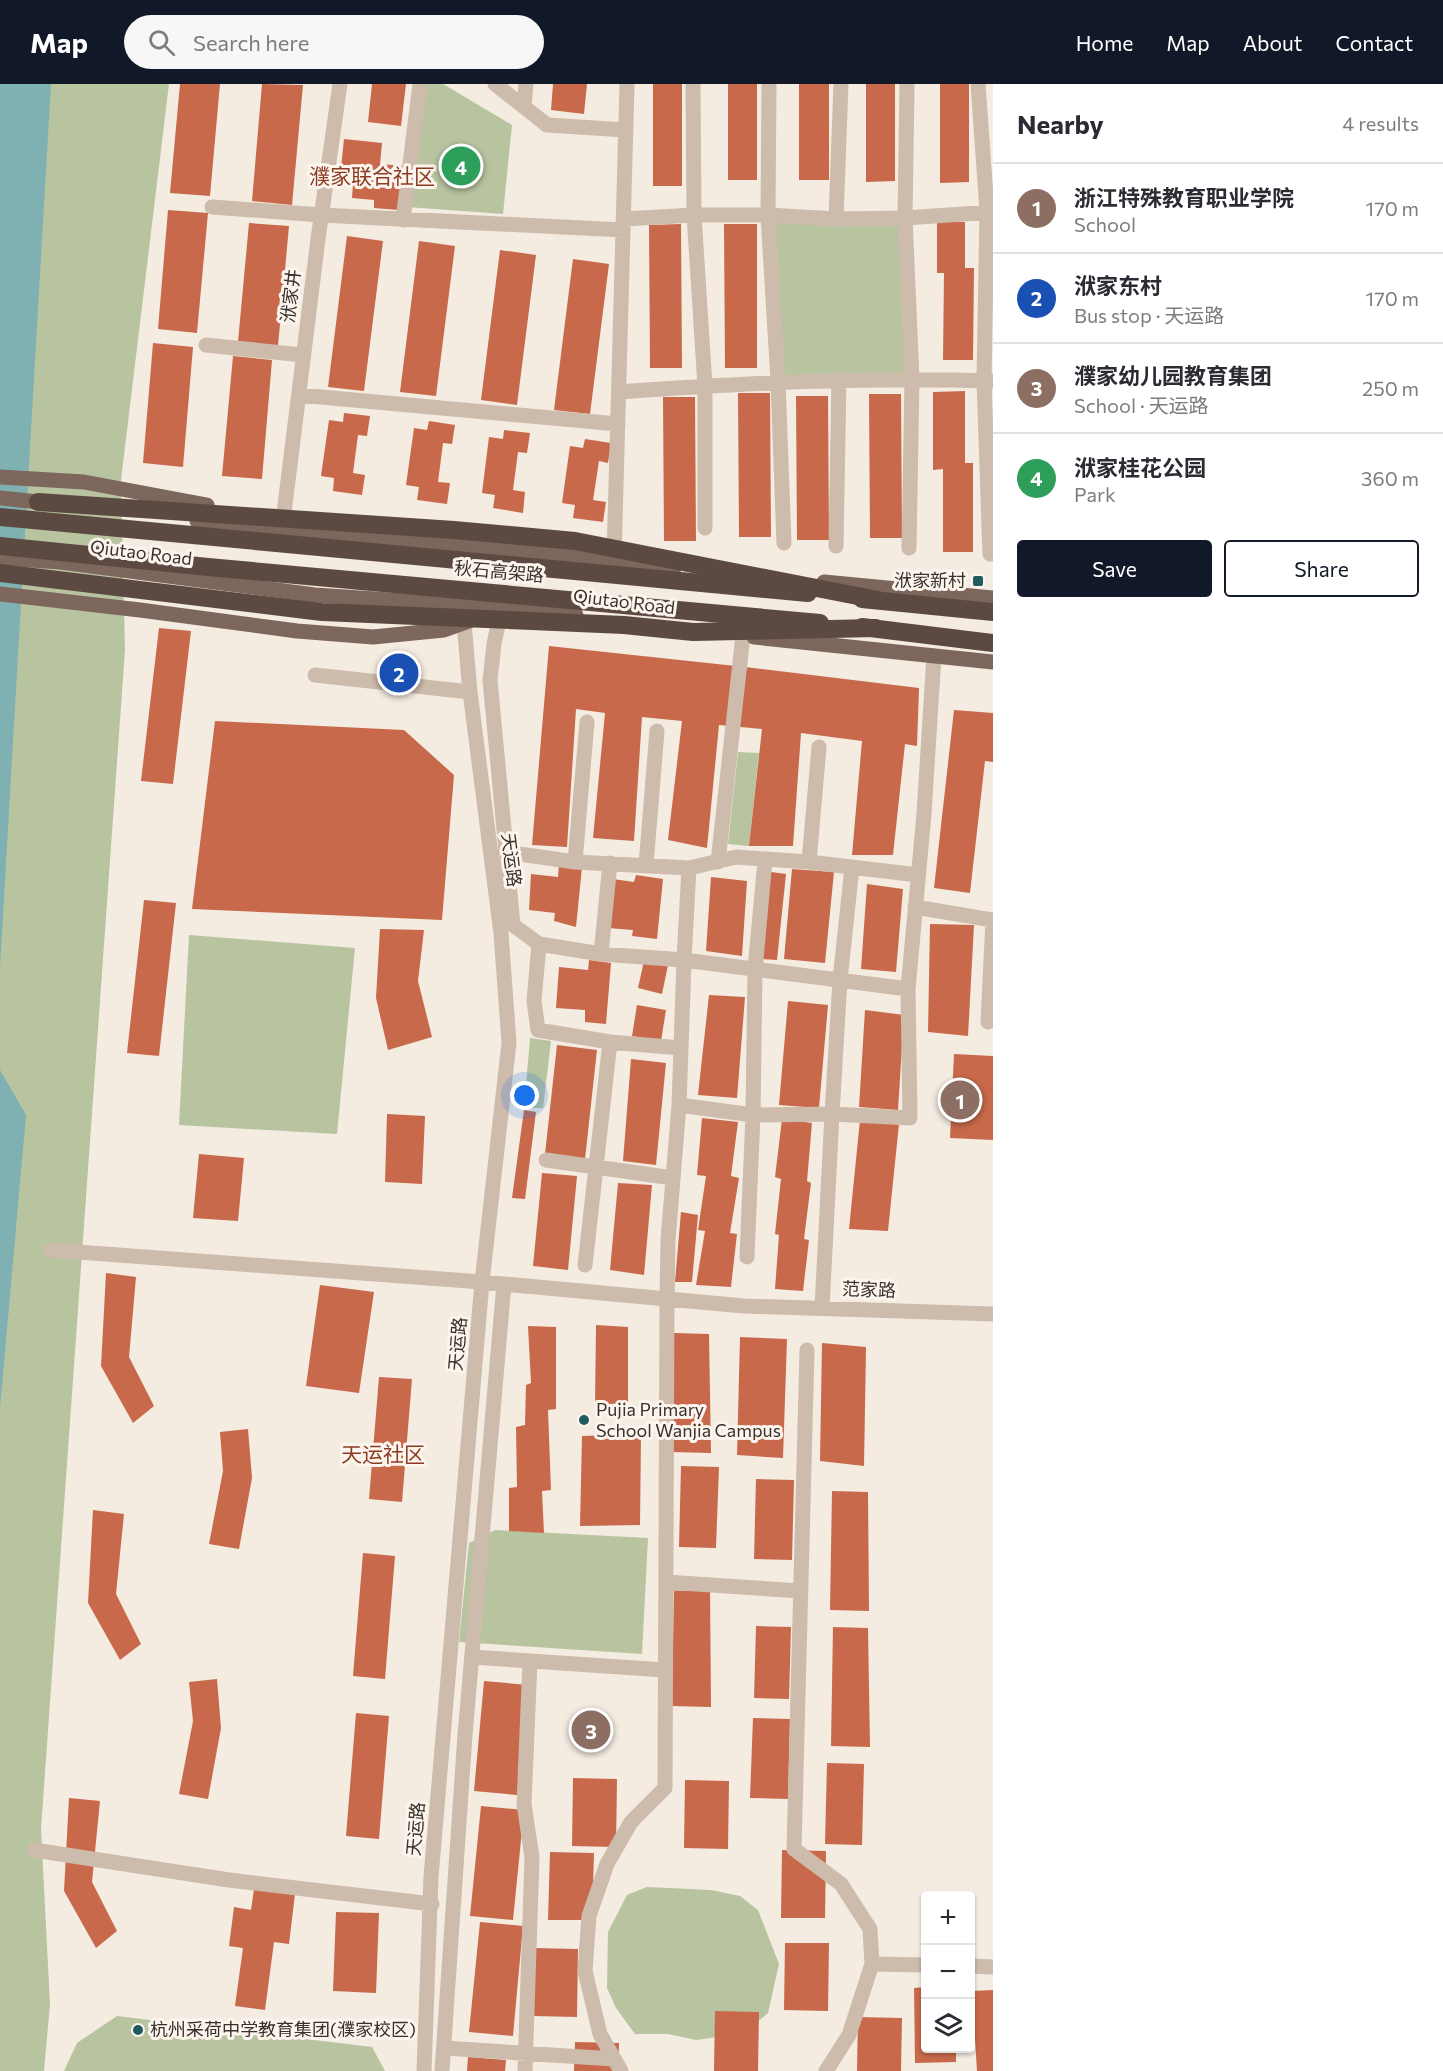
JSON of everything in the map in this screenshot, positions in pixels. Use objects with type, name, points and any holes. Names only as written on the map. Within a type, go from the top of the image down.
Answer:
[{"type":"highway","points":[[38,502],[454,530],[575,541],[878,600]]},
{"type":"highway","name":"秋石高架路","points":[[0,517],[574,570],[993,612]]},
{"type":"highway","name":"秋石高架路","points":[[0,546],[876,628],[993,643]]},
{"type":"highway","points":[[0,573],[322,612],[624,626],[693,632],[876,628]]},
{"type":"main road","points":[[0,477],[84,482],[192,504],[340,518],[474,546]]},
{"type":"main road","name":"Qiutao Road","points":[[0,498],[297,533],[474,546],[614,562],[993,598]]},
{"type":"main road","name":"Qiutao Road","points":[[0,558],[60,562],[315,595],[501,608],[993,662]]},
{"type":"main road","points":[[0,594],[297,631],[374,637],[444,630],[501,608]]},
{"type":"street","name":"洑家井","points":[[284,513],[321,215],[340,84]]},
{"type":"street","points":[[403,220],[420,84]]},
{"type":"street","points":[[495,84],[547,125],[626,130]]},
{"type":"street","points":[[524,106],[526,84]]},
{"type":"street","points":[[614,562],[627,84]]},
{"type":"street","points":[[693,84],[694,215],[705,386],[705,528]]},
{"type":"street","points":[[769,84],[768,215],[778,381],[784,543]]},
{"type":"street","points":[[836,219],[841,84]]},
{"type":"street","points":[[907,84],[905,218],[912,380],[909,548]]},
{"type":"street","points":[[978,84],[990,212],[988,381],[990,554]]},
{"type":"street","points":[[212,207],[403,220],[623,225],[694,215],[768,215],[836,219],[905,218],[990,212]]},
{"type":"street","points":[[206,345],[303,355]]},
{"type":"street","points":[[836,546],[839,380]]},
{"type":"street","points":[[619,392],[778,381],[988,381]]},
{"type":"street","points":[[299,395],[618,424]]},
{"type":"street","points":[[501,608],[490,680],[513,925],[539,944],[601,954],[684,960],[908,989]]},
{"type":"street","name":"天运路","points":[[424,2071],[432,1866],[482,1282],[508,1043],[501,933],[470,692],[464,623]]},
{"type":"street","points":[[718,862],[743,635]]},
{"type":"street","points":[[679,1105],[753,1115],[832,1113],[910,1118],[908,989],[934,656]]},
{"type":"street","points":[[315,675],[470,692]]},
{"type":"street","points":[[575,862],[587,722]]},
{"type":"street","points":[[646,865],[657,731]]},
{"type":"street","points":[[809,862],[819,747]]},
{"type":"street","points":[[505,852],[575,862],[690,868],[736,857],[809,862],[918,875]]},
{"type":"street","points":[[747,1257],[753,1115],[755,969],[765,860]]},
{"type":"street","points":[[601,954],[610,863]]},
{"type":"street","points":[[822,1308],[840,981],[852,867]]},
{"type":"street","points":[[618,2065],[600,2034],[585,1971],[589,1916],[608,1864],[631,1822],[665,1788],[667,1299],[690,868]]},
{"type":"street","points":[[915,907],[993,920],[988,1022]]},
{"type":"street","points":[[539,944],[534,1001],[538,1030],[610,1042],[681,1048]]},
{"type":"street","points":[[585,1265],[610,1042]]},
{"type":"street","points":[[546,1160],[673,1178]]},
{"type":"street","name":"范家路","points":[[51,1250],[482,1282],[744,1306],[993,1314]]},
{"type":"street","points":[[442,2071],[472,1657],[504,1284]]},
{"type":"street","points":[[807,1350],[794,1849],[841,1884],[858,1908],[870,1929],[872,1965],[849,2035],[825,2071]]},
{"type":"street","points":[[666,1582],[800,1591]]},
{"type":"street","points":[[472,1657],[665,1670]]},
{"type":"street","points":[[525,2071],[532,1857],[524,1804],[530,1661]]},
{"type":"street","points":[[34,1850],[229,1880],[432,1904]]},
{"type":"street","points":[[872,1965],[921,1965]]},
{"type":"street","points":[[975,1966],[993,1967]]},
{"type":"street","points":[[444,2048],[527,2054],[618,2065]]},
{"type":"green space","points":[[0,84],[169,84],[121,480],[125,650],[41,1829],[50,2004],[44,2071],[0,2071]]},
{"type":"green space","points":[[425,84],[443,84],[512,125],[503,214],[407,207]]},
{"type":"green space","points":[[768,215],[905,218],[912,379],[778,381]]},
{"type":"green space","points":[[738,752],[759,753],[749,846],[728,844]]},
{"type":"green space","points":[[189,935],[355,948],[337,1134],[179,1125]]},
{"type":"green space","points":[[530,1038],[551,1041],[543,1108],[524,1108]]},
{"type":"green space","points":[[495,1530],[648,1538],[642,1654],[459,1642],[469,1543]]},
{"type":"green space","points":[[647,1887],[711,1890],[740,1896],[758,1910],[779,1964],[768,2013],[744,2033],[696,2040],[668,2034],[635,2034],[616,2008],[607,1988],[608,1932],[627,1895]]},
{"type":"green space","name":"杭州采荷中学教育集团(濮家校区)","points":[[117,2016],[372,2047],[385,2071],[64,2071],[77,2043]]},
{"type":"water","points":[[0,84],[51,84],[0,967]]},
{"type":"water","points":[[0,1070],[26,1115],[0,1408]]},
{"type":"building","points":[[180,84],[220,84],[210,196],[170,193]]},
{"type":"building","points":[[262,84],[303,85],[292,205],[252,201]]},
{"type":"building","points":[[372,84],[406,84],[401,126],[368,122]]},
{"type":"building","points":[[553,84],[587,84],[584,114],[551,110]]},
{"type":"building","points":[[653,84],[682,84],[682,186],[653,186]]},
{"type":"building","points":[[728,84],[757,84],[757,180],[728,180]]},
{"type":"building","points":[[799,84],[829,84],[829,180],[799,180]]},
{"type":"building","points":[[866,84],[895,84],[895,181],[866,182]]},
{"type":"building","points":[[940,84],[969,84],[969,182],[940,183]]},
{"type":"building","points":[[344,139],[382,143],[380,164],[403,166],[399,210],[374,208],[374,200],[352,198],[354,169],[341,168]]},
{"type":"building","points":[[168,210],[208,213],[197,333],[158,329]]},
{"type":"building","points":[[937,222],[965,222],[965,268],[974,268],[973,360],[943,360],[944,273],[937,273]]},
{"type":"building","points":[[249,223],[289,226],[278,346],[238,342]]},
{"type":"building","points":[[681,224],[682,368],[650,368],[649,225]]},
{"type":"building","points":[[724,224],[757,224],[757,368],[725,368]]},
{"type":"building","points":[[347,236],[383,241],[364,391],[328,387]]},
{"type":"building","points":[[419,241],[455,246],[436,396],[400,392]]},
{"type":"building","points":[[500,250],[536,255],[517,405],[481,400]]},
{"type":"building","points":[[573,259],[609,264],[590,414],[554,410]]},
{"type":"building","points":[[153,343],[193,347],[183,467],[143,463]]},
{"type":"building","points":[[233,356],[272,360],[262,479],[222,476]]},
{"type":"building","points":[[965,391],[965,463],[973,463],[973,552],[943,552],[943,469],[933,470],[933,392]]},
{"type":"building","points":[[738,393],[770,393],[771,537],[739,537]]},
{"type":"building","points":[[869,394],[901,394],[902,538],[870,538]]},
{"type":"building","points":[[796,396],[828,396],[829,540],[797,540]]},
{"type":"building","points":[[663,397],[695,397],[696,541],[664,541]]},
{"type":"building","points":[[344,413],[370,416],[367,436],[358,435],[353,473],[365,475],[362,495],[333,491],[334,478],[321,476],[329,420],[343,422]]},
{"type":"building","points":[[429,421],[455,425],[452,444],[443,443],[438,482],[450,483],[447,504],[417,500],[419,487],[406,485],[414,428],[427,430]]},
{"type":"building","points":[[504,430],[530,433],[527,453],[518,452],[513,490],[525,492],[523,513],[493,508],[495,495],[482,493],[489,437],[503,439]]},
{"type":"building","points":[[585,439],[611,443],[608,463],[599,461],[593,500],[606,502],[603,522],[573,518],[575,505],[562,503],[570,446],[583,448]]},
{"type":"building","points":[[159,628],[191,631],[173,784],[141,781]]},
{"type":"building","points":[[549,646],[919,688],[917,746],[905,744],[893,855],[852,855],[862,741],[801,733],[793,846],[749,846],[762,729],[719,725],[707,848],[668,840],[682,721],[642,717],[634,841],[593,838],[605,713],[576,709],[567,847],[532,845]]},
{"type":"building","points":[[954,710],[993,713],[993,762],[985,761],[970,893],[934,888]]},
{"type":"building","points":[[215,721],[404,730],[454,775],[442,920],[192,909]]},
{"type":"building","points":[[559,865],[582,867],[576,927],[554,921],[555,913],[529,910],[531,874],[558,877]]},
{"type":"building","points":[[792,869],[834,872],[825,963],[784,959]]},
{"type":"building","points":[[771,872],[786,874],[777,960],[762,959]]},
{"type":"building","points":[[636,875],[663,879],[657,939],[632,936],[633,930],[608,928],[613,879],[634,882]]},
{"type":"building","points":[[711,877],[747,881],[742,956],[706,951]]},
{"type":"building","points":[[867,884],[903,889],[896,972],[861,969]]},
{"type":"building","points":[[144,900],[176,903],[159,1056],[127,1053]]},
{"type":"building","points":[[930,924],[974,925],[968,1036],[928,1032]]},
{"type":"building","points":[[380,929],[424,930],[418,981],[432,1037],[388,1050],[376,998]]},
{"type":"building","points":[[589,960],[611,963],[606,1024],[585,1022],[585,1010],[556,1008],[559,967],[588,970]]},
{"type":"building","points":[[644,961],[668,965],[662,994],[638,988]]},
{"type":"building","points":[[709,995],[745,997],[737,1098],[698,1095]]},
{"type":"building","points":[[788,1001],[828,1005],[819,1108],[779,1105]]},
{"type":"building","points":[[637,1005],[666,1010],[661,1041],[632,1036]]},
{"type":"building","points":[[865,1010],[904,1015],[898,1110],[859,1107]]},
{"type":"building","points":[[557,1045],[597,1050],[585,1159],[545,1154]]},
{"type":"building","points":[[954,1054],[993,1056],[993,1140],[950,1138]]},
{"type":"building","points":[[631,1059],[666,1063],[656,1165],[623,1161]]},
{"type":"building","points":[[524,1110],[536,1112],[525,1199],[512,1198]]},
{"type":"building","points":[[387,1114],[425,1116],[422,1184],[385,1182]]},
{"type":"building","points":[[702,1118],[738,1122],[731,1176],[739,1178],[730,1233],[737,1234],[731,1287],[696,1285],[705,1231],[698,1230],[706,1176],[697,1175]]},
{"type":"building","points":[[782,1119],[812,1123],[807,1181],[811,1183],[804,1239],[809,1240],[803,1291],[775,1289],[779,1235],[775,1234],[781,1179],[775,1177]]},
{"type":"building","points":[[860,1120],[899,1124],[888,1231],[849,1229]]},
{"type":"building","points":[[199,1154],[244,1158],[238,1221],[193,1218]]},
{"type":"building","points":[[542,1173],[577,1176],[568,1270],[533,1266]]},
{"type":"building","points":[[618,1183],[652,1185],[644,1275],[610,1270]]},
{"type":"building","points":[[681,1212],[698,1215],[692,1282],[675,1282]]},
{"type":"building","points":[[106,1273],[136,1277],[129,1357],[154,1406],[133,1423],[101,1366]]},
{"type":"building","points":[[320,1285],[374,1292],[359,1393],[306,1386]]},
{"type":"building","points":[[596,1325],[628,1327],[628,1403],[595,1405]]},
{"type":"building","points":[[528,1326],[556,1327],[556,1409],[548,1410],[551,1490],[542,1491],[544,1533],[509,1531],[509,1488],[517,1487],[516,1427],[525,1425],[526,1385],[531,1383]]},
{"type":"building","points":[[674,1333],[709,1334],[711,1453],[672,1452]]},
{"type":"building","points":[[740,1337],[787,1339],[783,1458],[737,1455]]},
{"type":"building","points":[[822,1343],[866,1347],[864,1466],[820,1461]]},
{"type":"building","points":[[379,1377],[412,1379],[402,1502],[369,1499]]},
{"type":"building","points":[[248,1429],[252,1478],[239,1549],[209,1544],[223,1471],[220,1432]]},
{"type":"building","points":[[641,1434],[640,1525],[580,1526],[582,1436]]},
{"type":"building","points":[[681,1466],[719,1467],[716,1548],[679,1547]]},
{"type":"building","points":[[756,1479],[794,1480],[792,1560],[754,1559]]},
{"type":"building","points":[[832,1491],[868,1492],[869,1611],[830,1610]]},
{"type":"building","points":[[93,1510],[124,1514],[116,1594],[141,1644],[120,1660],[88,1603]]},
{"type":"building","points":[[363,1553],[395,1556],[385,1679],[353,1676]]},
{"type":"building","points":[[674,1586],[710,1587],[711,1707],[672,1706]]},
{"type":"building","points":[[756,1626],[791,1627],[789,1699],[754,1698]]},
{"type":"building","points":[[833,1627],[868,1628],[870,1747],[831,1746]]},
{"type":"building","points":[[217,1679],[221,1728],[208,1799],[179,1794],[193,1721],[189,1682]]},
{"type":"building","points":[[484,1681],[528,1685],[517,1795],[474,1791]]},
{"type":"building","points":[[356,1713],[389,1716],[379,1839],[346,1836]]},
{"type":"building","points":[[753,1718],[790,1719],[788,1799],[750,1798]]},
{"type":"building","points":[[827,1763],[864,1764],[862,1845],[825,1844]]},
{"type":"building","points":[[573,1778],[617,1779],[616,1847],[572,1846]]},
{"type":"building","points":[[685,1780],[729,1781],[728,1849],[684,1848]]},
{"type":"building","points":[[69,1798],[100,1801],[92,1882],[117,1931],[96,1948],[64,1891]]},
{"type":"building","points":[[481,1806],[524,1810],[513,1920],[470,1916]]},
{"type":"building","points":[[782,1850],[826,1851],[825,1918],[781,1918]]},
{"type":"building","points":[[550,1852],[594,1853],[592,1920],[548,1920]]},
{"type":"building","points":[[254,1889],[295,1894],[289,1944],[274,1942],[265,2010],[235,2006],[243,1948],[229,1946],[234,1907],[251,1910]]},
{"type":"building","points":[[336,1912],[379,1913],[376,1993],[333,1991]]},
{"type":"building","points":[[480,1922],[523,1926],[513,2036],[469,2032]]},
{"type":"building","points":[[785,1943],[829,1943],[828,2011],[784,2010]]},
{"type":"building","points":[[534,1948],[578,1949],[577,2017],[533,2016]]},
{"type":"building","points":[[921,1987],[921,2053],[956,2053],[956,2062],[915,2063],[914,1988]]},
{"type":"building","points":[[993,1990],[993,2071],[977,2071],[975,1991]]},
{"type":"building","points":[[715,2011],[759,2012],[758,2071],[714,2071]]},
{"type":"building","points":[[858,2017],[902,2018],[901,2071],[857,2071]]},
{"type":"building","points":[[575,2042],[619,2043],[618,2071],[574,2071]]},
{"type":"building","points":[[468,2057],[506,2060],[505,2071],[467,2071]]},
{"type":"place","name":"洑家桂花公园","points":[[461,166]]},
{"type":"place","name":"洑家新村","points":[[978,581]]},
{"type":"place","name":"洑家东村","points":[[399,673]]},
{"type":"place","name":"浙江特殊教育职业学院","points":[[960,1100]]},
{"type":"place","name":"Pujia Primary School Wanjia Campus","points":[[584,1420]]},
{"type":"place","name":"濮家幼儿园教育集团","points":[[591,1730]]},
{"type":"place","name":"杭州采荷中学教育集团(濮家校区)","points":[[138,2030]]},
{"type":"district","name":"濮家联合社区","points":[[372,177]]},
{"type":"district","name":"天运社区","points":[[383,1455]]}]
